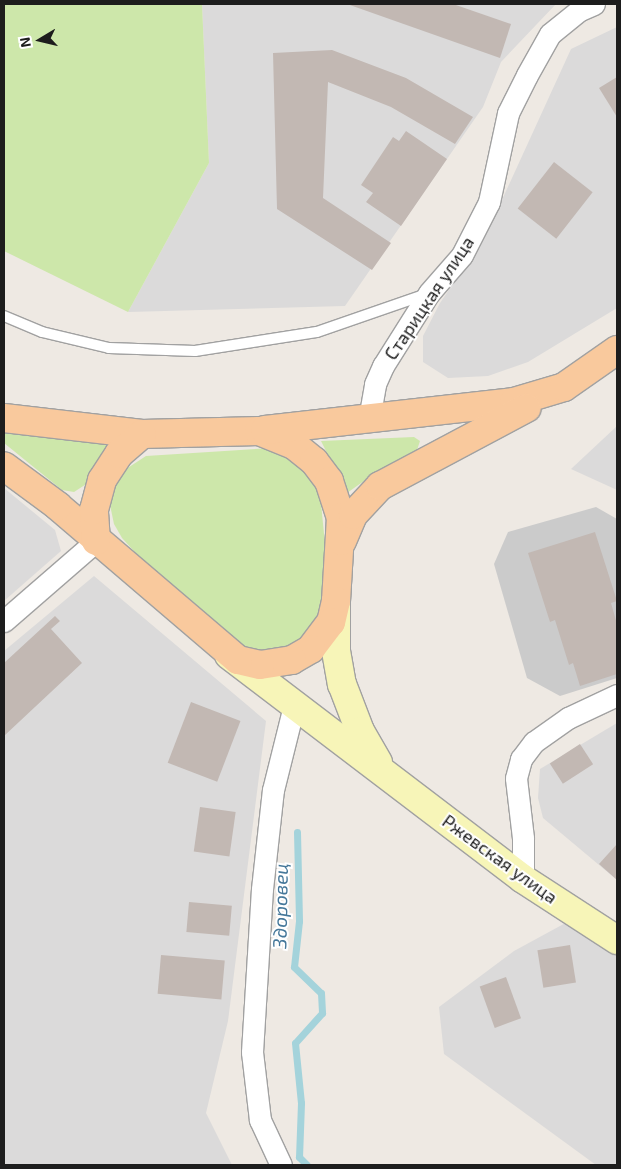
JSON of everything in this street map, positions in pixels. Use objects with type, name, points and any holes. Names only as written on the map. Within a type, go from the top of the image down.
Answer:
[{"type":"main road","points":[[341,542],[353,515],[380,486],[564,387],[617,350]]},
{"type":"main road","points":[[4,418],[142,434],[259,431],[493,407],[564,387]]},
{"type":"main road","points":[[4,466],[58,506],[228,654],[260,665],[292,660],[311,649],[322,637],[331,622],[336,601],[341,542],[338,505],[322,471],[294,445],[259,431]]},
{"type":"main road","points":[[96,541],[94,510],[102,480],[119,454],[142,434]]},
{"type":"main road","name":"Ржевская улица","points":[[336,601],[336,651],[347,700],[360,731],[386,773]]},
{"type":"main road","name":"Ржевская улица","points":[[228,654],[294,706],[386,773],[522,879],[617,940]]},
{"type":"street","name":"Старицкая улица","points":[[369,419],[375,384],[383,366],[429,293],[462,255],[489,202],[508,113],[531,67],[550,34],[580,10],[594,4]]},
{"type":"street","points":[[4,621],[96,541]]},
{"type":"street","points":[[522,879],[523,838],[516,778],[521,759],[534,742],[568,718],[617,695]]},
{"type":"street","points":[[281,1165],[260,1120],[252,1052],[262,889],[272,800],[294,706]]},
{"type":"lane","points":[[4,316],[42,332],[109,348],[195,351],[317,332],[429,293]]},
{"type":"shaded area","points":[[202,4],[556,4],[501,62],[483,107],[345,306],[128,312],[209,163]]},
{"type":"shaded area","points":[[617,27],[617,308],[528,362],[488,376],[448,378],[423,362],[423,336],[440,303],[485,237],[571,49]]},
{"type":"shaded area","points":[[617,426],[617,490],[571,469]]},
{"type":"shaded area","points":[[4,488],[55,530],[61,551],[4,601]]},
{"type":"shaded area","points":[[596,507],[617,519],[617,678],[560,696],[527,678],[494,564],[508,532]]},
{"type":"shaded area","points":[[94,576],[266,721],[228,1021],[206,1113],[232,1165],[4,1165],[4,651]]},
{"type":"shaded area","points":[[617,723],[617,880],[543,818],[538,798],[540,769]]},
{"type":"shaded area","points":[[571,920],[617,951],[617,1165],[596,1165],[444,1054],[439,1007],[514,951]]},
{"type":"green space","points":[[4,4],[202,4],[209,163],[128,312],[4,251]]},
{"type":"green space","points":[[4,432],[105,443],[109,450],[94,479],[74,492],[62,490],[4,443]]},
{"type":"green space","points":[[414,437],[420,441],[417,450],[371,476],[347,493],[321,441]]},
{"type":"green space","points":[[271,448],[284,451],[311,474],[320,493],[325,544],[324,601],[317,623],[304,642],[273,653],[244,646],[143,561],[122,538],[114,524],[110,505],[111,493],[123,471],[146,456]]},
{"type":"building","points":[[347,4],[453,4],[511,24],[500,58]]},
{"type":"building","points":[[332,50],[406,78],[473,117],[455,144],[391,107],[328,82],[323,198],[391,243],[372,270],[277,209],[273,53]]},
{"type":"building","points":[[617,77],[617,117],[599,88]]},
{"type":"building","points":[[406,131],[447,159],[401,226],[366,202],[373,193],[361,185],[393,137],[399,141]]},
{"type":"building","points":[[554,162],[593,192],[556,239],[518,208]]},
{"type":"building","points":[[595,532],[617,601],[611,603],[617,624],[617,674],[580,686],[573,663],[569,665],[555,620],[550,622],[528,553]]},
{"type":"building","points":[[55,616],[60,621],[51,629],[82,663],[4,736],[4,663]]},
{"type":"building","points":[[191,702],[240,721],[217,782],[168,763]]},
{"type":"building","points":[[580,744],[593,764],[563,784],[550,764]]},
{"type":"building","points":[[200,807],[236,812],[229,857],[194,852]]},
{"type":"building","points":[[617,844],[617,880],[599,864]]},
{"type":"building","points":[[189,902],[232,906],[229,936],[186,932]]},
{"type":"building","points":[[570,945],[576,983],[543,988],[537,950]]},
{"type":"building","points":[[161,955],[225,961],[221,999],[158,994]]},
{"type":"building","points":[[506,977],[521,1018],[495,1028],[480,987]]},
{"type":"waterway","name":"Здоровец","points":[[297,832],[299,921],[294,967],[321,993],[322,1013],[295,1043],[301,1103],[299,1157],[307,1165]]}]
